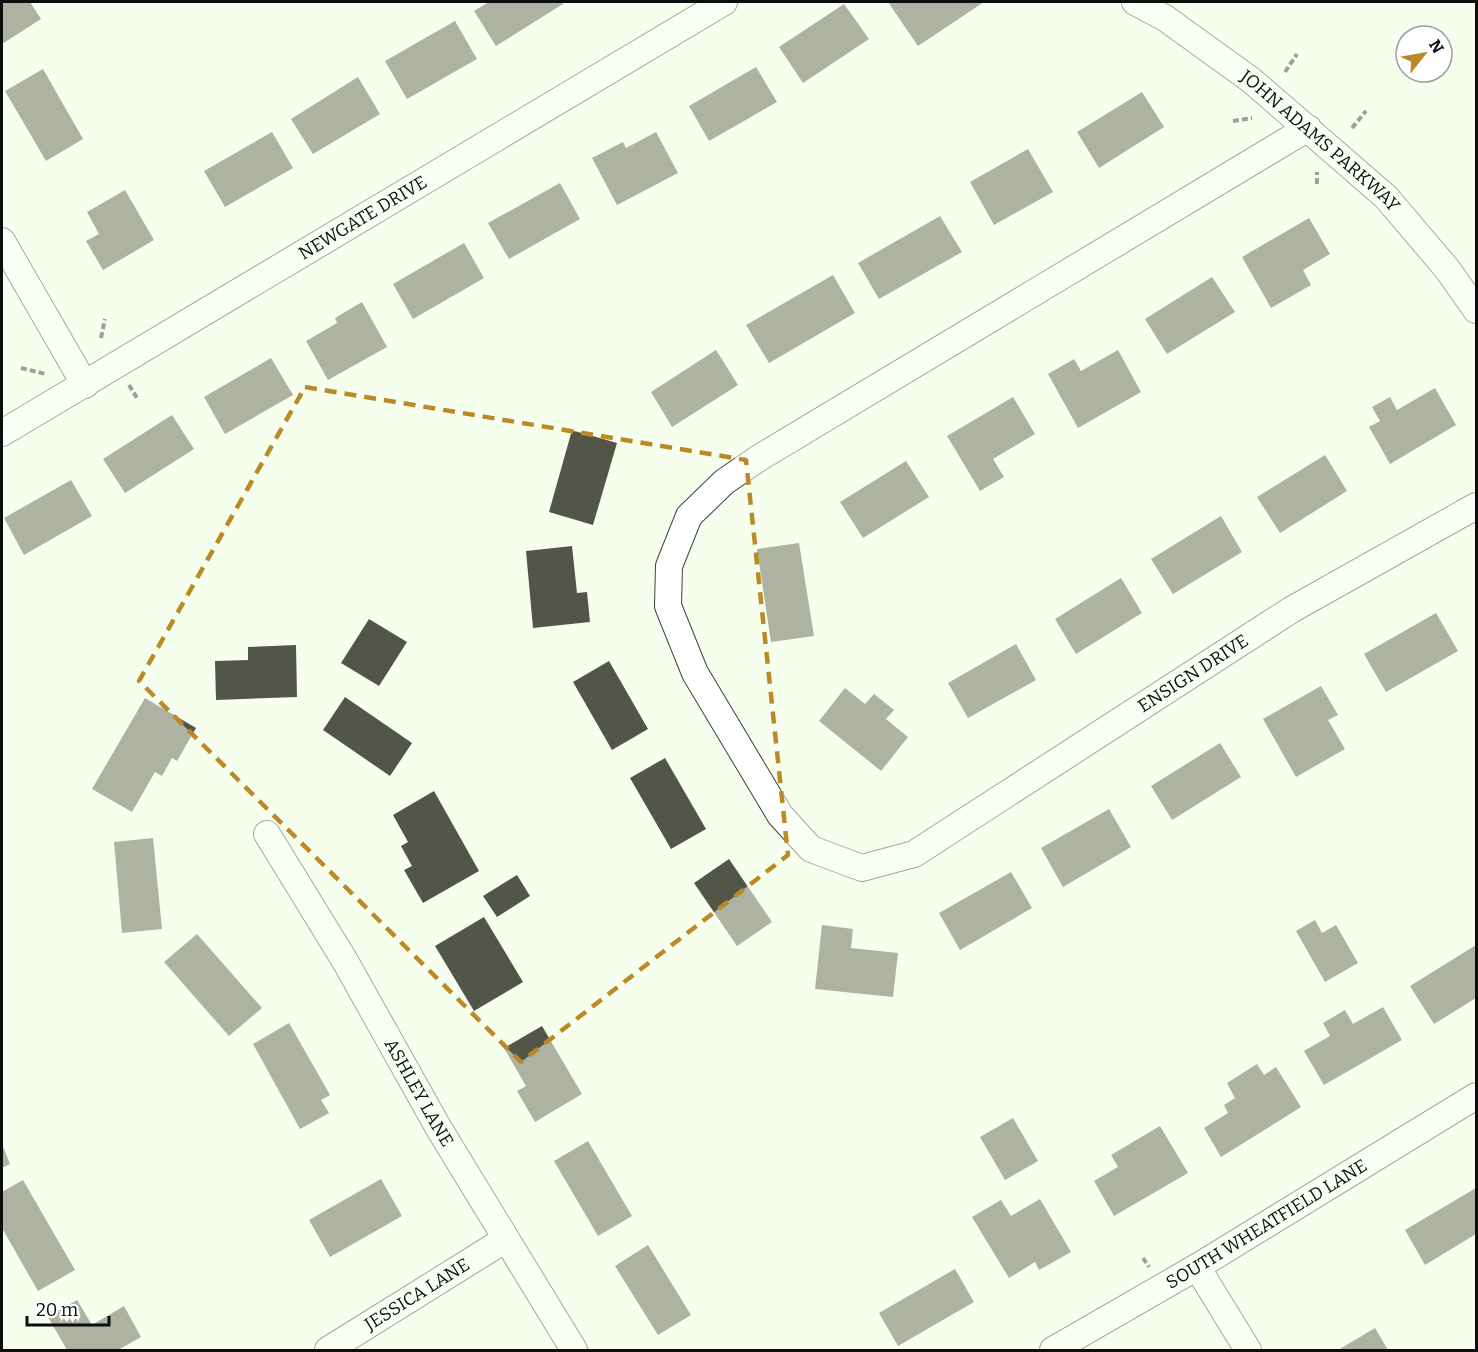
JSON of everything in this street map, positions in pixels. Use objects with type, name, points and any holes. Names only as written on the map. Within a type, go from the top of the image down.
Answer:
[{"type":"street","name":"NEWGATE DRIVE","points":[[2,433],[724,2]]},
{"type":"street","name":"JOHN ADAMS PARKWAY","points":[[1135,2],[1165,18],[1251,80],[1386,197],[1448,270],[1476,310]]},
{"type":"street","name":"ENSIGN DRIVE","points":[[1308,128],[759,458],[724,482],[688,516],[669,566],[668,606],[695,673],[780,815],[811,849],[862,868],[914,854],[1291,610],[1476,506]]},
{"type":"street","points":[[2,241],[85,385]]},
{"type":"street","name":"ASHLEY LANE","points":[[267,834],[345,961],[438,1127],[574,1350]]},
{"type":"street","name":"SOUTH WHEATFIELD LANE","points":[[1053,1350],[1197,1267],[1476,1096]]},
{"type":"street","name":"JESSICA LANE","points":[[328,1350],[506,1239]]},
{"type":"street","points":[[1197,1267],[1248,1350]]},
{"type":"path","points":[[1286,72],[1297,54]]},
{"type":"path","points":[[1352,128],[1366,111]]},
{"type":"path","points":[[1233,121],[1252,118]]},
{"type":"path","points":[[101,338],[105,319]]},
{"type":"path","points":[[21,368],[46,374]]},
{"type":"path","points":[[127,382],[137,399]]},
{"type":"highlighted area","points":[[305,387],[746,460],[788,855],[521,1062],[139,681]]},
{"type":"building","points":[[2,2],[30,2],[41,19],[2,44]]},
{"type":"building","points":[[489,2],[562,2],[563,4],[496,46],[474,11]]},
{"type":"building","points":[[888,2],[984,2],[918,46]]},
{"type":"building","points":[[844,4],[869,39],[803,83],[779,47]]},
{"type":"building","points":[[455,21],[477,59],[407,99],[385,61]]},
{"type":"building","points":[[756,67],[777,102],[709,141],[689,106]]},
{"type":"building","points":[[43,69],[83,139],[46,161],[5,91]]},
{"type":"building","points":[[358,77],[380,114],[313,154],[291,119]]},
{"type":"building","points":[[1142,92],[1164,127],[1099,168],[1077,132]]},
{"type":"building","points":[[272,132],[293,168],[225,207],[204,171]]},
{"type":"building","points":[[656,132],[678,173],[617,205],[592,158],[623,142],[626,148]]},
{"type":"building","points":[[1028,149],[1053,192],[994,225],[970,182]]},
{"type":"building","points":[[560,183],[580,219],[509,259],[488,223]]},
{"type":"building","points":[[125,190],[154,240],[103,270],[86,241],[99,234],[87,212]]},
{"type":"building","points":[[940,216],[962,252],[879,299],[858,263]]},
{"type":"building","points":[[1309,218],[1330,254],[1303,270],[1311,285],[1271,308],[1242,257]]},
{"type":"building","points":[[464,243],[484,278],[413,319],[393,284]]},
{"type":"building","points":[[833,275],[855,313],[769,363],[746,325]]},
{"type":"building","points":[[1212,277],[1235,312],[1167,354],[1145,319]]},
{"type":"building","points":[[362,302],[387,347],[328,380],[306,341],[337,323],[335,318]]},
{"type":"building","points":[[716,350],[738,385],[672,427],[651,392]]},
{"type":"building","points":[[1118,350],[1141,392],[1078,428],[1048,374],[1074,359],[1081,371]]},
{"type":"building","points":[[271,358],[293,395],[225,434],[204,397]]},
{"type":"building","points":[[1435,388],[1456,425],[1390,464],[1369,427],[1380,421],[1372,407],[1390,397],[1397,410]]},
{"type":"building","points":[[1013,397],[1035,434],[993,459],[1004,477],[980,491],[947,436]]},
{"type":"building","points":[[172,415],[194,449],[125,493],[103,459]]},
{"type":"building","points":[[572,430],[617,443],[593,525],[549,512]]},
{"type":"building","points":[[1325,455],[1347,491],[1280,533],[1257,497]]},
{"type":"building","points":[[906,461],[929,497],[863,538],[840,502]]},
{"type":"building","points":[[71,480],[92,516],[24,555],[4,518]]},
{"type":"building","points":[[1221,516],[1242,552],[1173,594],[1151,559]]},
{"type":"building","points":[[799,543],[814,636],[771,642],[757,549]]},
{"type":"building","points":[[572,546],[577,593],[587,592],[590,622],[533,628],[526,551]]},
{"type":"building","points":[[1121,578],[1142,613],[1076,654],[1055,619]]},
{"type":"building","points":[[1436,613],[1458,651],[1386,692],[1364,654]]},
{"type":"building","points":[[369,619],[407,642],[379,686],[341,663]]},
{"type":"building","points":[[1016,644],[1036,680],[968,718],[948,683]]},
{"type":"building","points":[[296,645],[297,697],[216,700],[215,661],[248,660],[248,647]]},
{"type":"building","points":[[609,661],[648,729],[612,750],[573,682]]},
{"type":"building","points":[[1321,686],[1338,715],[1328,720],[1345,749],[1296,777],[1263,719]]},
{"type":"building","points":[[845,688],[865,704],[874,694],[894,710],[886,719],[908,737],[881,771],[819,721]]},
{"type":"building","points":[[345,697],[412,743],[390,776],[323,730]]},
{"type":"building","points":[[145,698],[196,728],[177,761],[172,758],[162,776],[155,772],[132,812],[92,789]]},
{"type":"building","points":[[1220,743],[1241,777],[1172,820],[1151,786]]},
{"type":"building","points":[[665,758],[706,829],[671,849],[630,778]]},
{"type":"building","points":[[434,791],[479,871],[423,903],[404,870],[412,866],[401,846],[408,842],[393,815]]},
{"type":"building","points":[[1109,809],[1131,847],[1063,887],[1041,848]]},
{"type":"building","points":[[153,838],[162,929],[122,933],[114,842]]},
{"type":"building","points":[[729,859],[772,922],[737,946],[694,883]]},
{"type":"building","points":[[1011,872],[1032,908],[960,950],[939,913]]},
{"type":"building","points":[[517,875],[530,896],[497,917],[483,896]]},
{"type":"building","points":[[484,917],[523,982],[474,1011],[435,946]]},
{"type":"building","points":[[1315,920],[1322,933],[1336,925],[1358,963],[1325,982],[1296,931]]},
{"type":"building","points":[[822,925],[853,929],[851,948],[898,953],[893,997],[815,989]]},
{"type":"building","points":[[197,934],[262,1008],[229,1036],[164,962]]},
{"type":"building","points":[[1476,945],[1476,998],[1434,1024],[1410,986]]},
{"type":"building","points":[[1383,1007],[1402,1040],[1324,1085],[1304,1051],[1330,1036],[1323,1023],[1345,1010],[1353,1024]]},
{"type":"building","points":[[289,1023],[330,1095],[321,1100],[329,1113],[300,1129],[253,1044]]},
{"type":"building","points":[[542,1026],[582,1094],[535,1122],[517,1091],[526,1086],[504,1048]]},
{"type":"building","points":[[1257,1064],[1264,1075],[1276,1067],[1301,1107],[1221,1157],[1204,1128],[1228,1113],[1224,1105],[1235,1098],[1227,1083]]},
{"type":"building","points":[[1013,1118],[1038,1161],[1005,1180],[980,1137]]},
{"type":"building","points":[[1160,1126],[1188,1173],[1114,1216],[1094,1181],[1118,1167],[1111,1155]]},
{"type":"building","points":[[588,1141],[632,1216],[598,1236],[554,1161]]},
{"type":"building","points":[[2,1144],[10,1164],[2,1168]]},
{"type":"building","points":[[381,1179],[402,1216],[330,1257],[309,1220]]},
{"type":"building","points":[[23,1180],[75,1270],[38,1291],[2,1228],[2,1192]]},
{"type":"building","points":[[1476,1188],[1476,1234],[1425,1265],[1405,1230]]},
{"type":"building","points":[[1040,1199],[1071,1252],[1039,1270],[1035,1262],[1009,1278],[972,1217],[1001,1200],[1011,1216]]},
{"type":"building","points":[[648,1245],[691,1315],[658,1335],[615,1266]]},
{"type":"building","points":[[955,1269],[974,1302],[898,1346],[879,1313]]},
{"type":"building","points":[[77,1300],[92,1325],[124,1306],[141,1337],[118,1350],[67,1350],[48,1317]]},
{"type":"building","points":[[1375,1328],[1388,1350],[1338,1350]]}]
